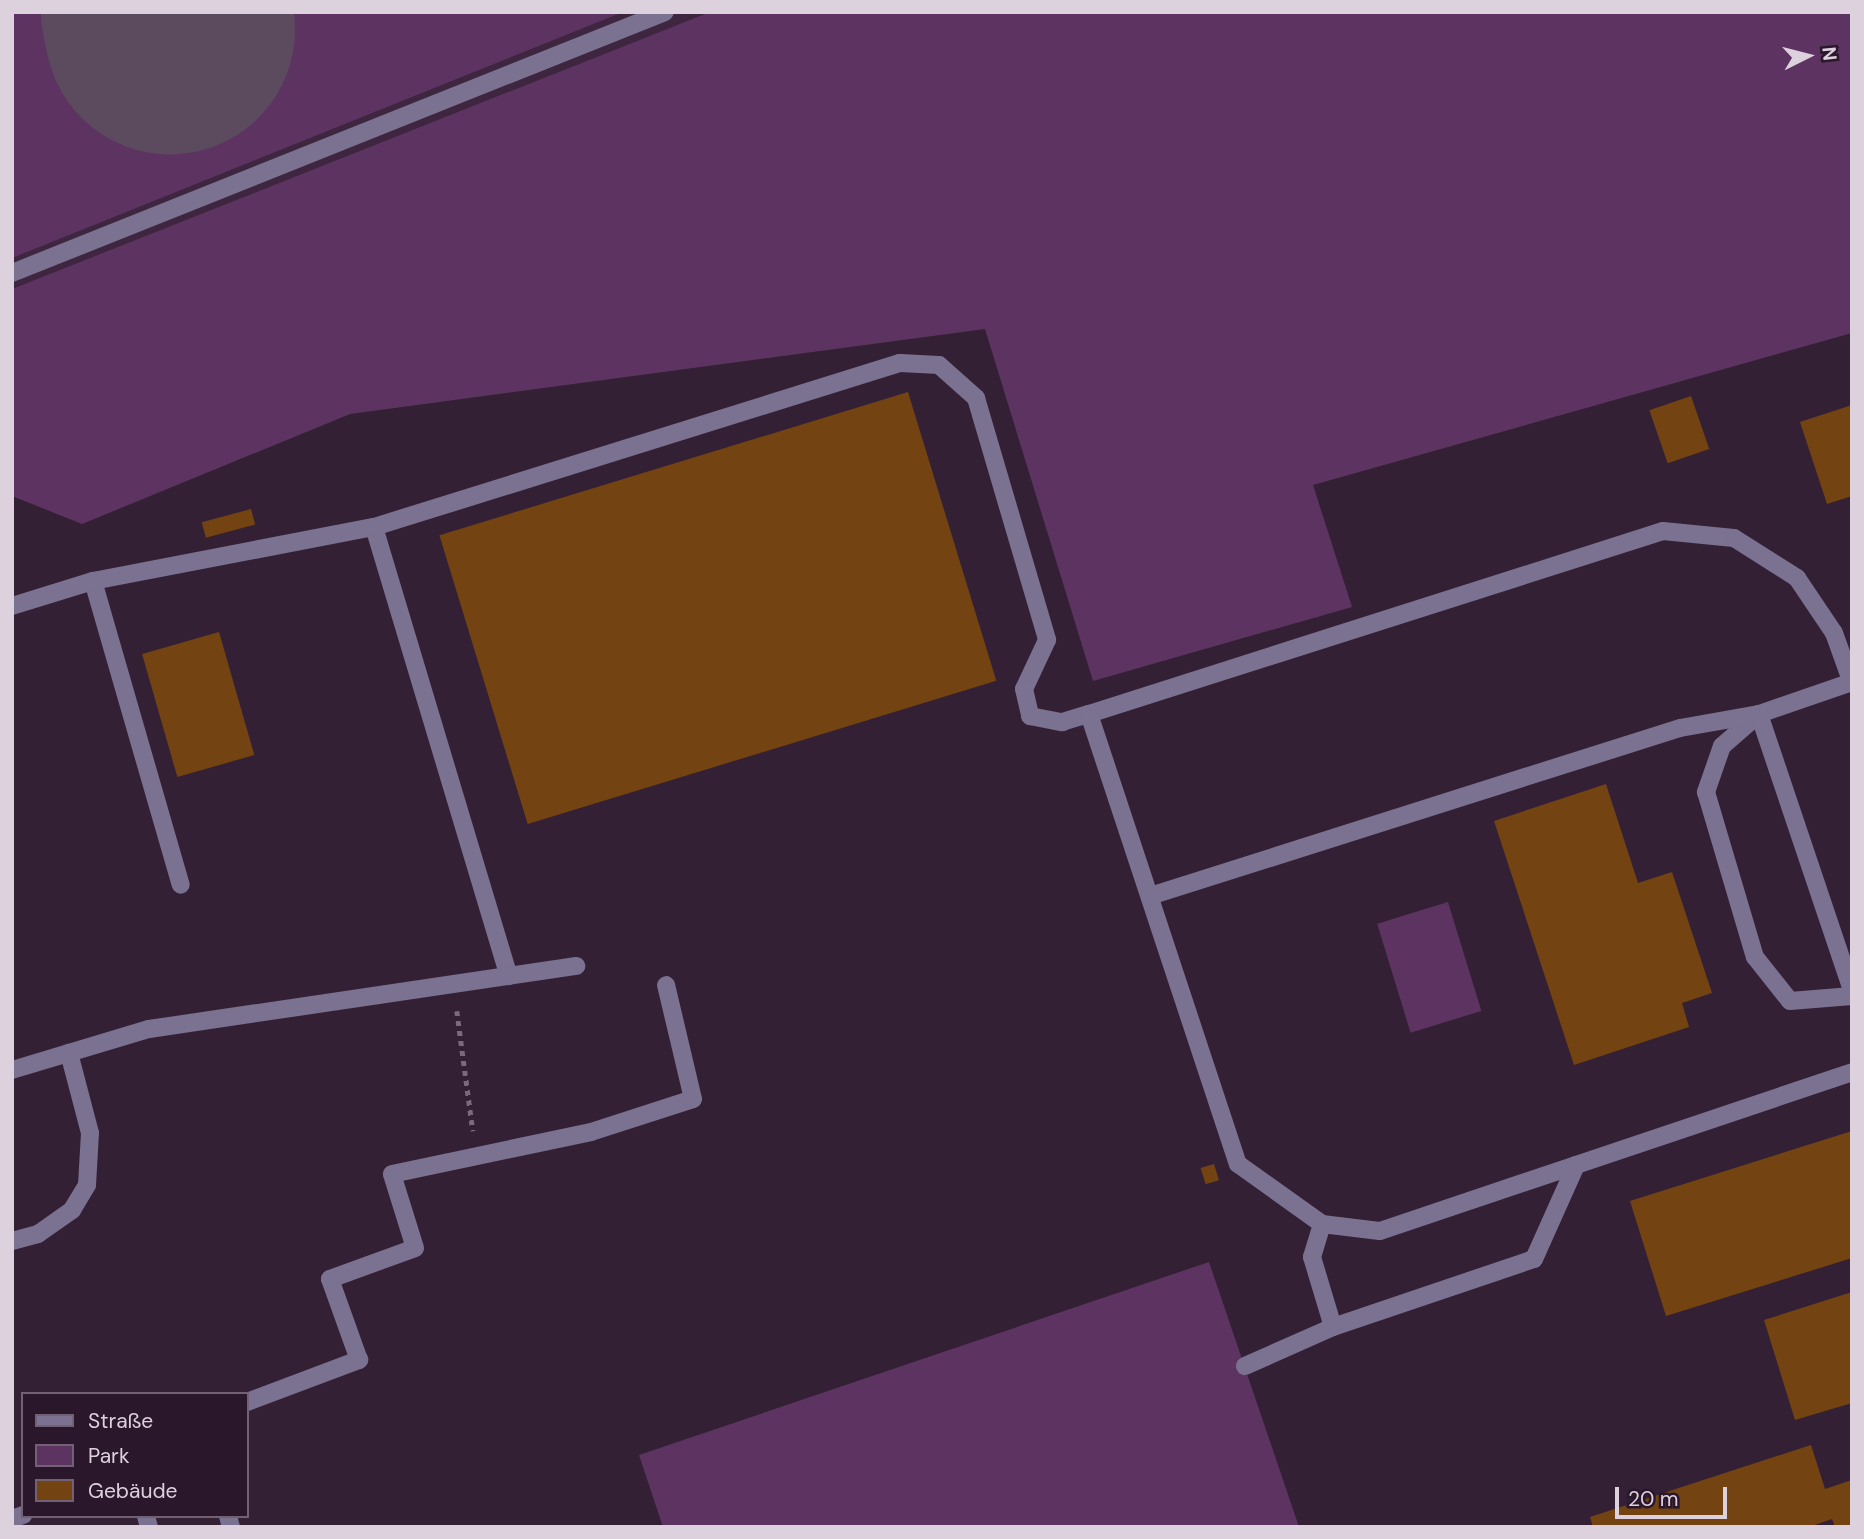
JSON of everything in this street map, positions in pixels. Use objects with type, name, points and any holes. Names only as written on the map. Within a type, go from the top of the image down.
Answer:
[{"type":"lane","points":[[12,273],[665,12]]},
{"type":"lane","points":[[12,606],[93,581],[374,527],[900,363],[939,365],[976,397],[1047,639],[1024,689],[1030,716],[1062,722],[1663,531],[1734,538],[1797,579],[1834,633],[1852,682],[1759,714],[1680,729],[1150,895]]},
{"type":"lane","points":[[374,527],[509,976]]},
{"type":"lane","points":[[93,581],[181,885]]},
{"type":"lane","points":[[1089,714],[1238,1164],[1322,1224],[1380,1231],[1852,1072]]},
{"type":"lane","points":[[1759,714],[1852,993],[1790,1001],[1755,957],[1706,792],[1723,746],[1759,714]]},
{"type":"lane","points":[[12,1070],[149,1029],[576,966]]},
{"type":"lane","points":[[248,1402],[359,1360],[330,1279],[415,1248],[392,1174],[591,1132],[693,1099],[666,985]]},
{"type":"lane","points":[[12,1241],[38,1234],[72,1210],[87,1185],[90,1133],[69,1053]]},
{"type":"lane","points":[[1245,1366],[1332,1327],[1534,1259],[1576,1165]]},
{"type":"lane","points":[[1322,1224],[1312,1257],[1332,1327]]},
{"type":"path","points":[[454,984],[476,1156]]},
{"type":"shaded area","points":[[12,12],[710,12],[12,289]]},
{"type":"green space","points":[[12,12],[64,12],[79,72],[274,24],[272,12],[623,12],[12,258]]},
{"type":"green space","points":[[710,12],[1852,12],[1852,333],[1313,485],[1352,607],[1093,681],[985,329],[350,414],[82,524],[12,496],[12,289]]},
{"type":"green space","points":[[1448,902],[1481,1011],[1411,1033],[1377,924]]},
{"type":"green space","points":[[1209,1262],[1299,1527],[663,1527],[639,1455]]},
{"type":"building","points":[[908,392],[996,681],[528,824],[439,535]]},
{"type":"building","points":[[1691,396],[1709,449],[1668,463],[1649,410]]},
{"type":"building","points":[[1852,405],[1852,496],[1827,504],[1800,422]]},
{"type":"building","points":[[251,509],[255,524],[206,538],[202,522]]},
{"type":"building","points":[[219,632],[254,755],[177,777],[142,654]]},
{"type":"building","points":[[1606,784],[1638,883],[1672,872],[1712,993],[1682,1003],[1689,1027],[1574,1065],[1494,821]]},
{"type":"building","points":[[1852,1131],[1852,1258],[1666,1316],[1630,1201]]},
{"type":"building","points":[[1214,1164],[1219,1180],[1206,1184],[1201,1168]]},
{"type":"building","points":[[1852,1292],[1852,1403],[1795,1420],[1764,1320]]},
{"type":"building","points":[[1811,1445],[1825,1489],[1852,1480],[1852,1527],[1835,1527],[1832,1519],[1809,1527],[1593,1527],[1590,1517]]},
{"type":"runway","points":[[166,12],[170,30]]}]
